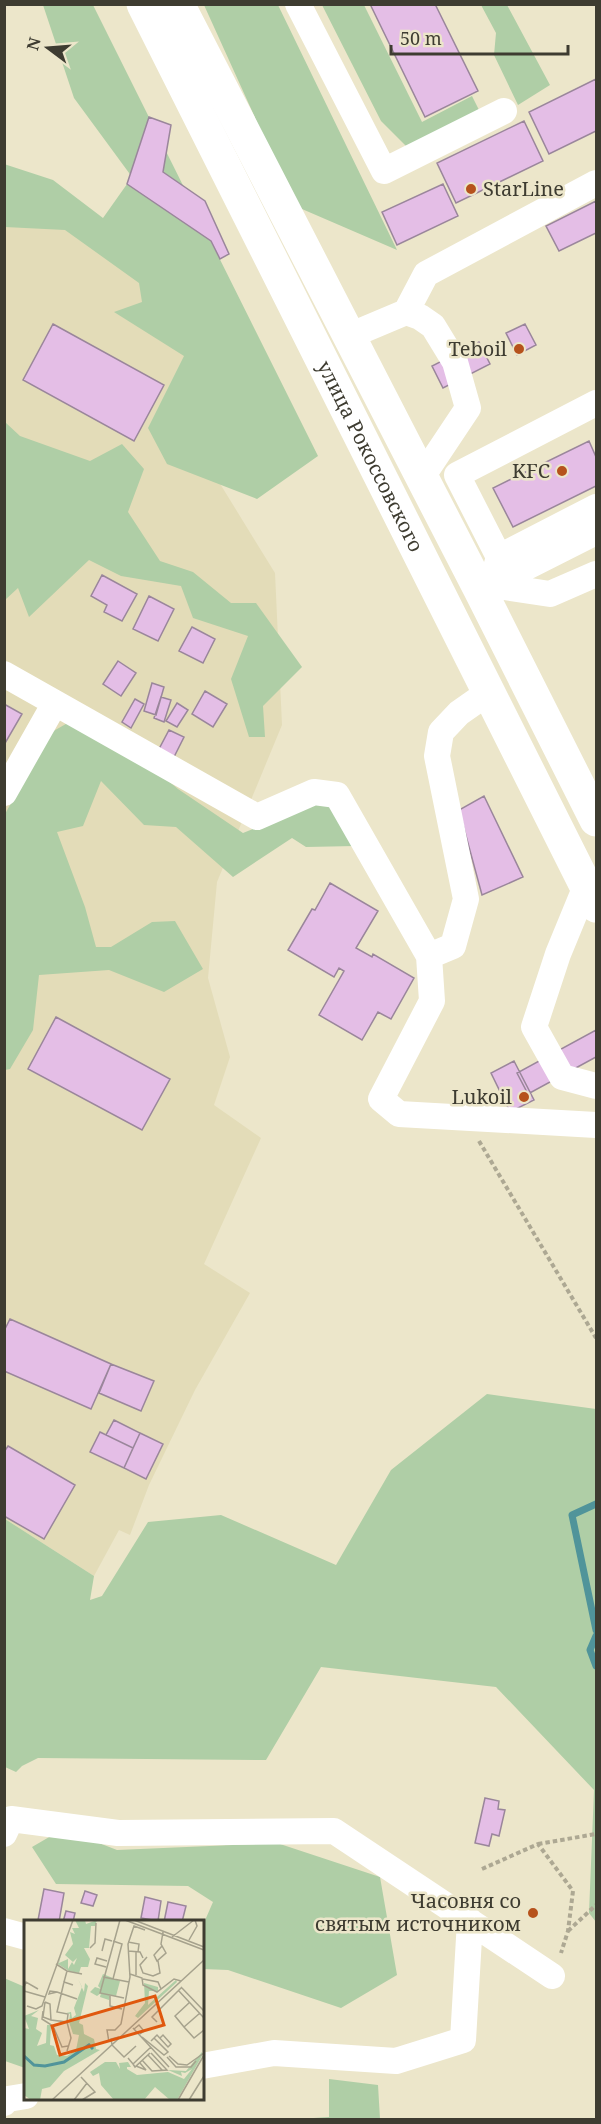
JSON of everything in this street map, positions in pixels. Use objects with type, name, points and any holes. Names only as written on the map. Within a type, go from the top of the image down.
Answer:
[{"type":"highway","name":"улица Рокоссовского","points":[[143,4],[592,896]]},
{"type":"highway","name":"улица Рокоссовского","points":[[178,4],[422,477],[485,588],[597,820]]},
{"type":"street","points":[[298,4],[384,171],[504,111]]},
{"type":"street","points":[[349,336],[406,312],[426,274],[597,183]]},
{"type":"street","points":[[406,312],[420,317],[433,326],[455,362],[468,408],[422,477]]},
{"type":"street","points":[[499,557],[458,475],[597,404]]},
{"type":"street","points":[[485,588],[499,557],[597,507]]},
{"type":"street","points":[[485,588],[597,532]]},
{"type":"street","points":[[485,588],[550,594],[597,574]]},
{"type":"street","points":[[4,674],[257,817],[314,792],[337,795],[429,956],[432,1001],[381,1099],[399,1114],[597,1125]]},
{"type":"street","points":[[429,956],[453,946],[466,899],[437,756],[441,732],[459,713],[489,692]]},
{"type":"street","points":[[4,793],[55,703]]},
{"type":"street","points":[[592,896],[558,954],[534,1027],[562,1077],[597,1086]]},
{"type":"street","points":[[7,1823],[118,1833],[334,1831],[552,1976]]},
{"type":"street","points":[[204,2066],[274,2053],[396,2061],[464,2040],[470,1921]]},
{"type":"street","points":[[4,1932],[24,1937]]},
{"type":"street","points":[[4,2103],[8,2099],[24,2096]]},
{"type":"path","points":[[465,1118],[597,1338]]},
{"type":"path","points":[[482,1869],[538,1844],[597,1834]]},
{"type":"path","points":[[538,1844],[573,1892],[568,1931],[597,1905]]},
{"type":"shaded area","points":[[4,176],[69,211],[179,249],[186,357],[206,461],[275,573],[282,725],[217,882],[208,978],[230,1057],[214,1105],[261,1138],[204,1264],[250,1293],[195,1390],[149,1485],[130,1535],[119,1530],[94,1576],[5,1519]]},
{"type":"green space","points":[[43,5],[93,5],[318,456],[257,499],[167,464],[148,428],[184,356],[114,312],[142,302],[139,283],[65,230],[5,227],[4,164],[53,180],[103,218],[132,177],[74,98]]},
{"type":"green space","points":[[204,5],[278,5],[397,250],[295,206]]},
{"type":"green space","points":[[322,5],[364,5],[422,122],[472,96],[483,118],[411,151],[381,121]]},
{"type":"green space","points":[[481,5],[507,5],[550,85],[518,105],[494,55],[496,33]]},
{"type":"green space","points":[[5,422],[20,436],[90,461],[122,444],[144,469],[128,512],[160,561],[193,572],[231,603],[256,603],[302,667],[263,706],[265,737],[249,737],[231,679],[248,636],[193,618],[181,586],[121,576],[89,560],[29,617],[18,588],[5,600]]},
{"type":"green space","points":[[87,712],[178,789],[243,833],[319,803],[331,807],[355,846],[306,847],[292,838],[233,877],[176,827],[144,825],[101,781],[83,826],[57,832],[85,907],[96,947],[111,947],[152,922],[175,921],[203,969],[164,992],[109,970],[39,975],[33,1030],[10,1069],[5,1070],[5,814],[50,733]]},
{"type":"green space","points":[[487,1394],[596,1409],[596,1922],[589,1913],[594,1790],[496,1687],[321,1667],[266,1760],[38,1758],[22,1766],[16,1772],[5,1767],[5,1519],[94,1576],[90,1600],[102,1596],[148,1522],[221,1515],[336,1565],[391,1470]]},
{"type":"green space","points":[[63,1829],[117,1850],[277,1843],[380,1877],[397,1975],[341,2008],[228,1970],[204,1969],[204,1923],[213,1902],[188,1886],[56,1884],[32,1847]]},
{"type":"green space","points":[[4,1978],[24,1987],[24,2068],[5,2061]]},
{"type":"green space","points":[[329,2079],[378,2085],[380,2119],[298,2119],[329,2117]]},
{"type":"building","points":[[370,4],[435,4],[478,91],[425,117]]},
{"type":"building","points":[[596,79],[596,131],[549,154],[529,112]]},
{"type":"building","points":[[149,117],[171,125],[163,172],[205,201],[229,254],[220,259],[211,241],[127,184]]},
{"type":"building","points":[[524,121],[543,161],[456,203],[437,163]]},
{"type":"building","points":[[443,184],[458,216],[397,245],[382,212]]},
{"type":"building","points":[[596,201],[596,233],[559,251],[546,226]]},
{"type":"building","points":[[53,324],[164,385],[134,441],[23,380]]},
{"type":"building","points":[[525,324],[536,345],[517,355],[506,333]]},
{"type":"building","points":[[479,342],[490,364],[443,388],[432,366]]},
{"type":"building","name":"KFC","points":[[589,441],[596,457],[596,486],[513,527],[493,488]]},
{"type":"building","points":[[102,575],[137,594],[122,621],[104,612],[107,605],[91,596]]},
{"type":"building","points":[[149,596],[174,609],[158,641],[133,629]]},
{"type":"building","points":[[192,627],[215,639],[203,663],[179,651]]},
{"type":"building","points":[[118,661],[136,673],[121,696],[103,684]]},
{"type":"building","points":[[152,683],[164,687],[156,715],[144,711]]},
{"type":"building","points":[[205,691],[227,704],[213,727],[192,714]]},
{"type":"building","points":[[161,697],[171,700],[164,722],[154,718]]},
{"type":"building","points":[[135,699],[144,704],[131,728],[122,722]]},
{"type":"building","points":[[177,703],[188,710],[177,727],[166,721]]},
{"type":"building","points":[[4,704],[22,714],[4,745]]},
{"type":"building","points":[[169,730],[184,737],[174,757],[159,749]]},
{"type":"building","points":[[484,796],[523,877],[482,895],[459,810]]},
{"type":"building","points":[[330,883],[378,911],[356,948],[372,957],[373,954],[414,978],[391,1019],[378,1012],[362,1040],[319,1015],[344,971],[339,968],[334,977],[288,950]]},
{"type":"building","points":[[56,1017],[170,1079],[142,1130],[28,1069]]},
{"type":"building","points":[[596,1030],[596,1057],[528,1094],[517,1073]]},
{"type":"building","points":[[514,1061],[534,1100],[510,1112],[491,1073]]},
{"type":"building","points":[[10,1319],[111,1364],[91,1409],[4,1371],[4,1331]]},
{"type":"building","points":[[111,1364],[154,1381],[141,1411],[99,1393]]},
{"type":"building","points":[[114,1420],[140,1433],[133,1448],[106,1435]]},
{"type":"building","points":[[100,1432],[133,1448],[124,1468],[90,1452]]},
{"type":"building","points":[[140,1433],[163,1444],[146,1479],[124,1468]]},
{"type":"building","points":[[8,1446],[75,1485],[44,1539],[4,1516],[4,1452]]},
{"type":"building","points":[[485,1798],[499,1801],[498,1809],[505,1810],[499,1836],[492,1834],[489,1846],[475,1843]]},
{"type":"building","points":[[44,1889],[64,1893],[59,1920],[38,1920]]},
{"type":"building","points":[[85,1891],[97,1895],[93,1906],[81,1903]]},
{"type":"building","points":[[145,1897],[161,1901],[158,1920],[141,1918]]},
{"type":"building","points":[[168,1902],[186,1906],[182,1920],[164,1920]]},
{"type":"building","points":[[66,1911],[75,1913],[73,1920],[64,1920]]},
{"type":"waterway","points":[[596,1504],[572,1515],[596,1630]]},
{"type":"waterway","points":[[596,1636],[590,1650],[596,1666]]},
{"type":"place","name":"StarLine","points":[[471,189]]},
{"type":"place","name":"Teboil","points":[[519,349]]},
{"type":"place","name":"KFC","points":[[562,471]]},
{"type":"place","name":"Lukoil","points":[[524,1097]]},
{"type":"place","name":"Часовня со святым источником","points":[[533,1913]]}]
